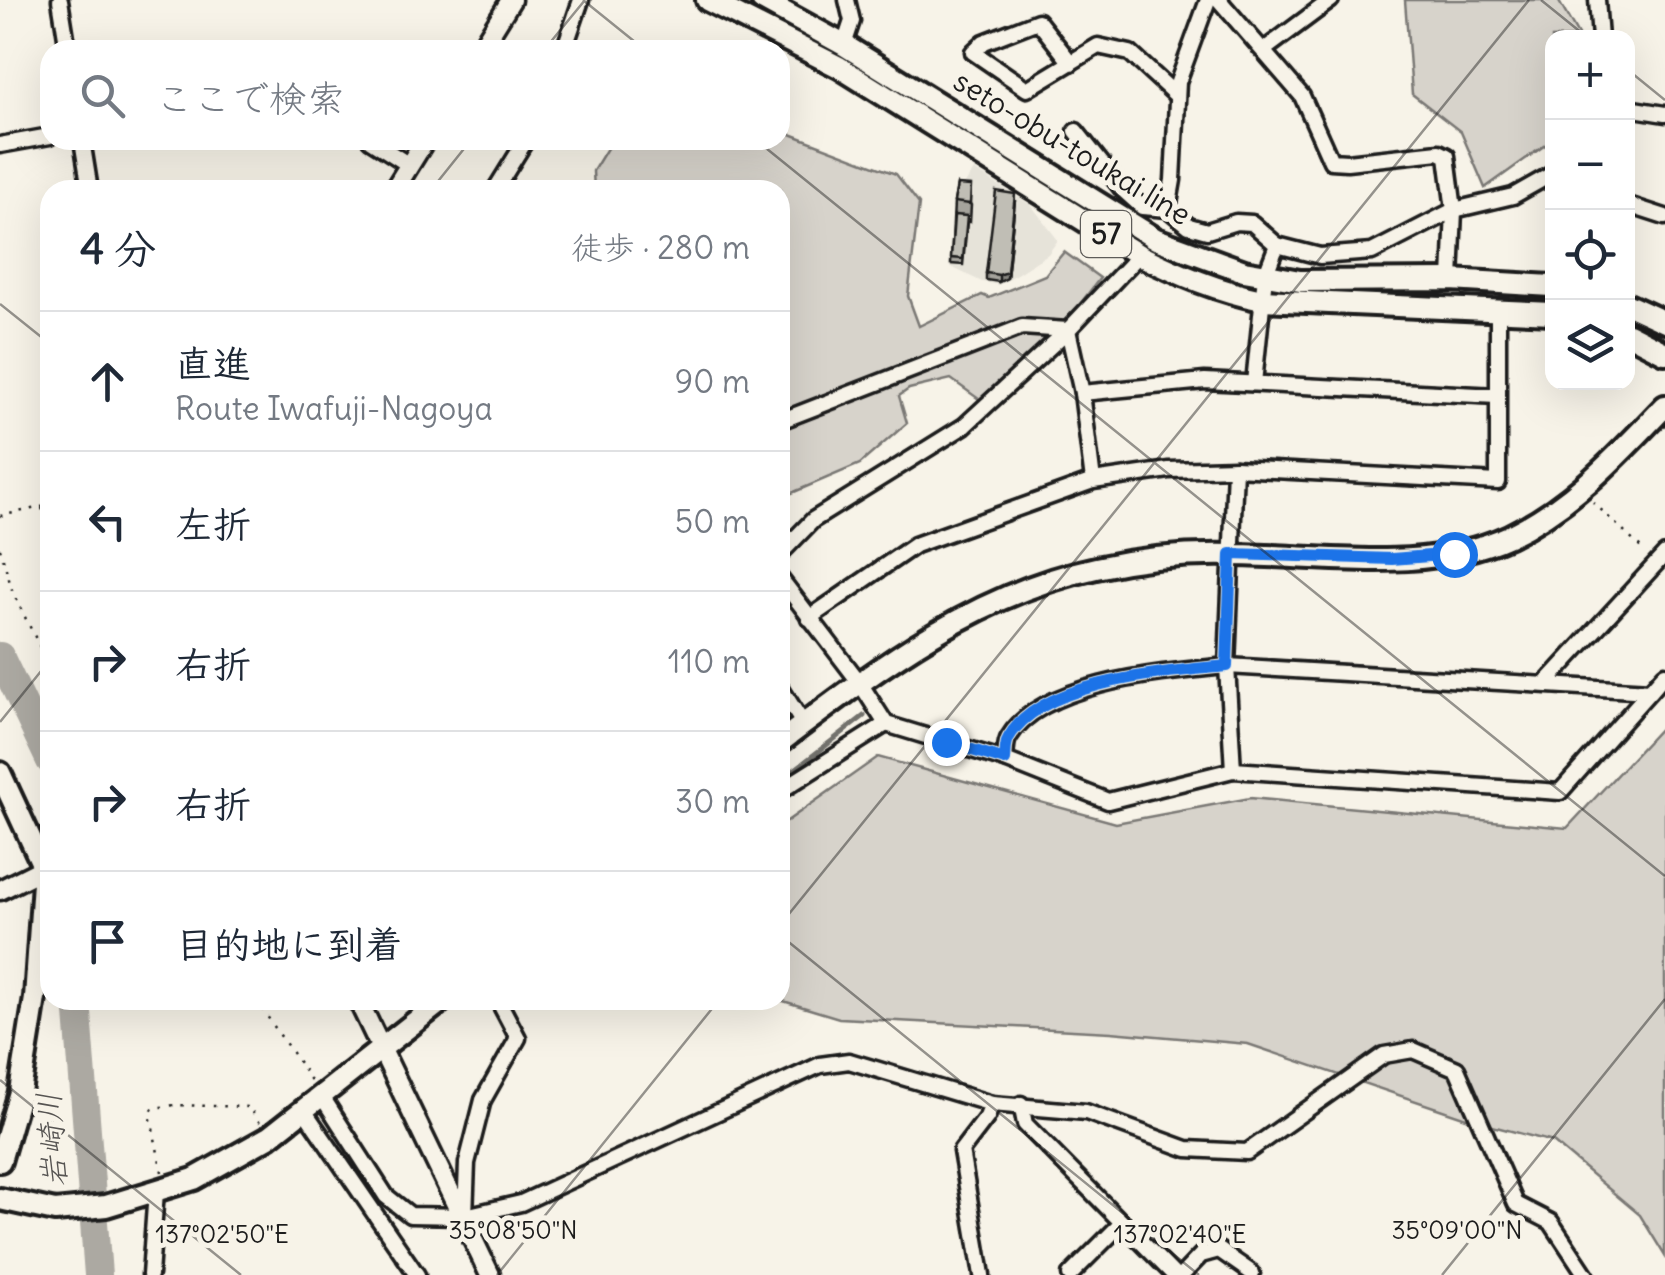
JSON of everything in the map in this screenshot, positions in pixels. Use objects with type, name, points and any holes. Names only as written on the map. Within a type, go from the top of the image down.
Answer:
[{"type":"main road","name":"57","points":[[707,0],[786,40]]},
{"type":"main road","name":"seto-obu-toukai line","points":[[762,0],[844,45],[1156,239],[1265,276],[1545,286]]},
{"type":"main road","name":"57","points":[[790,42],[839,67],[1139,255],[1212,288],[1262,300],[1545,312]]},
{"type":"main road","points":[[1635,308],[1665,322]]},
{"type":"main road","points":[[1635,338],[1665,353]]},
{"type":"main road","points":[[790,734],[902,652],[967,614],[1035,586],[1094,568],[1168,556],[1231,554],[1392,559],[1454,554],[1508,536],[1559,508],[1602,472],[1665,406]]},
{"type":"main road","points":[[0,772],[40,853]]},
{"type":"main road","points":[[0,1161],[20,1092],[40,943]]},
{"type":"main road","points":[[0,1200],[55,1210],[106,1206],[194,1179],[269,1137],[430,1010]]},
{"type":"street","points":[[60,0],[66,40]]},
{"type":"street","points":[[486,40],[511,0]]},
{"type":"street","points":[[567,40],[581,0]]},
{"type":"street","points":[[844,45],[852,20],[847,0]]},
{"type":"street","points":[[1168,209],[1177,96],[1186,54],[1208,0]]},
{"type":"street","points":[[1219,0],[1302,96],[1331,161],[1439,152],[1447,156],[1454,210],[1452,280]]},
{"type":"street","points":[[1264,50],[1331,0]]},
{"type":"street","points":[[1597,0],[1599,30]]},
{"type":"street","points":[[1071,62],[1038,22],[984,42],[972,52],[1027,89],[1098,46],[1130,53],[1177,96]]},
{"type":"street","points":[[1635,109],[1665,114]]},
{"type":"street","points":[[1076,130],[1122,189],[1142,207],[1168,209],[1189,226],[1208,232],[1236,222],[1252,224],[1277,245],[1320,256],[1372,252],[1454,210],[1512,196],[1545,178]]},
{"type":"street","points":[[0,145],[40,138]]},
{"type":"street","points":[[84,150],[88,180]]},
{"type":"street","points":[[386,150],[410,165]]},
{"type":"street","points":[[400,180],[419,150]]},
{"type":"street","points":[[501,180],[520,150]]},
{"type":"street","points":[[1635,207],[1665,217]]},
{"type":"street","points":[[1254,383],[1265,276],[1277,245]]},
{"type":"street","points":[[790,544],[813,520],[964,426],[1068,330],[1139,255]]},
{"type":"street","points":[[809,618],[915,545],[1093,480],[1169,470],[1235,468],[1498,482],[1498,309]]},
{"type":"street","points":[[790,416],[1022,327],[1068,330]]},
{"type":"street","points":[[1068,330],[1082,393],[1093,480]]},
{"type":"street","points":[[1082,393],[1205,381],[1497,396]]},
{"type":"street","points":[[1233,770],[1227,666],[1235,468]]},
{"type":"street","points":[[1546,684],[1661,559]]},
{"type":"street","points":[[790,592],[860,683],[886,724],[1005,760],[1108,801],[1233,770],[1560,792],[1665,674]]},
{"type":"street","points":[[1005,760],[1007,740],[1028,715],[1057,698],[1160,673],[1227,666],[1650,692]]},
{"type":"street","points":[[790,702],[804,724]]},
{"type":"street","points":[[790,785],[886,724]]},
{"type":"street","points":[[0,890],[40,870]]},
{"type":"street","points":[[363,1010],[490,1275]]},
{"type":"street","points":[[464,1216],[467,1164],[484,1100],[518,1038],[503,1010]]},
{"type":"street","points":[[321,1095],[386,1196],[410,1214],[464,1216],[521,1203],[820,1065],[848,1061],[992,1104],[1086,1112],[1187,1149],[1247,1152],[1384,1055],[1413,1050],[1457,1068],[1516,1204],[1551,1222],[1586,1275]]},
{"type":"street","points":[[982,1275],[962,1152],[992,1104]]},
{"type":"street","points":[[1021,1104],[1025,1124],[1174,1275]]},
{"type":"street","points":[[303,1109],[417,1275]]},
{"type":"street","points":[[150,1275],[154,1192]]},
{"type":"street","points":[[1070,1275],[1121,1224]]},
{"type":"street","points":[[1182,1275],[1201,1255],[1220,1250],[1252,1274]]},
{"type":"path","points":[[1580,490],[1661,559]]},
{"type":"path","points":[[0,516],[40,506]]},
{"type":"path","points":[[0,548],[13,593],[40,647]]},
{"type":"path","points":[[263,1010],[321,1095]]},
{"type":"path","points":[[154,1192],[152,1108],[248,1106],[269,1137]]},
{"type":"shaded area","points":[[1405,0],[1558,0],[1575,30],[1545,30],[1545,145],[1485,188],[1461,132],[1412,94]]},
{"type":"shaded area","points":[[790,134],[896,174],[919,204],[908,296],[919,326],[982,295],[989,298],[1045,275],[1064,252],[1100,278],[1060,330],[983,402],[951,379],[909,389],[899,396],[907,423],[860,464],[790,494],[790,180],[593,180],[593,171],[606,150],[790,150]]},
{"type":"shaded area","points":[[974,170],[1031,205],[1058,240],[1048,254],[999,285],[982,282],[949,266],[957,196]]},
{"type":"shaded area","points":[[1665,723],[1665,1256],[1640,1215],[1553,1142],[1481,1123],[1248,1044],[1111,1032],[839,1018],[790,1003],[790,819],[878,757],[1116,823],[1250,798],[1567,828]]},
{"type":"building","points":[[957,185],[971,186],[970,204],[954,202]]},
{"type":"building","points":[[996,191],[1015,194],[1007,272],[999,275],[986,273]]},
{"type":"building","points":[[954,215],[967,216],[963,259],[951,258]]},
{"type":"waterway","name":"岩崎川","points":[[0,656],[40,740]]},
{"type":"waterway","points":[[790,773],[864,716]]},
{"type":"waterway","name":"岩崎川","points":[[78,1010],[98,1275]]},
{"type":"route","points":[[946,742],[1005,760],[1007,740],[1028,715],[1057,698],[1160,673],[1227,666],[1231,554],[1392,559],[1454,554]]}]
